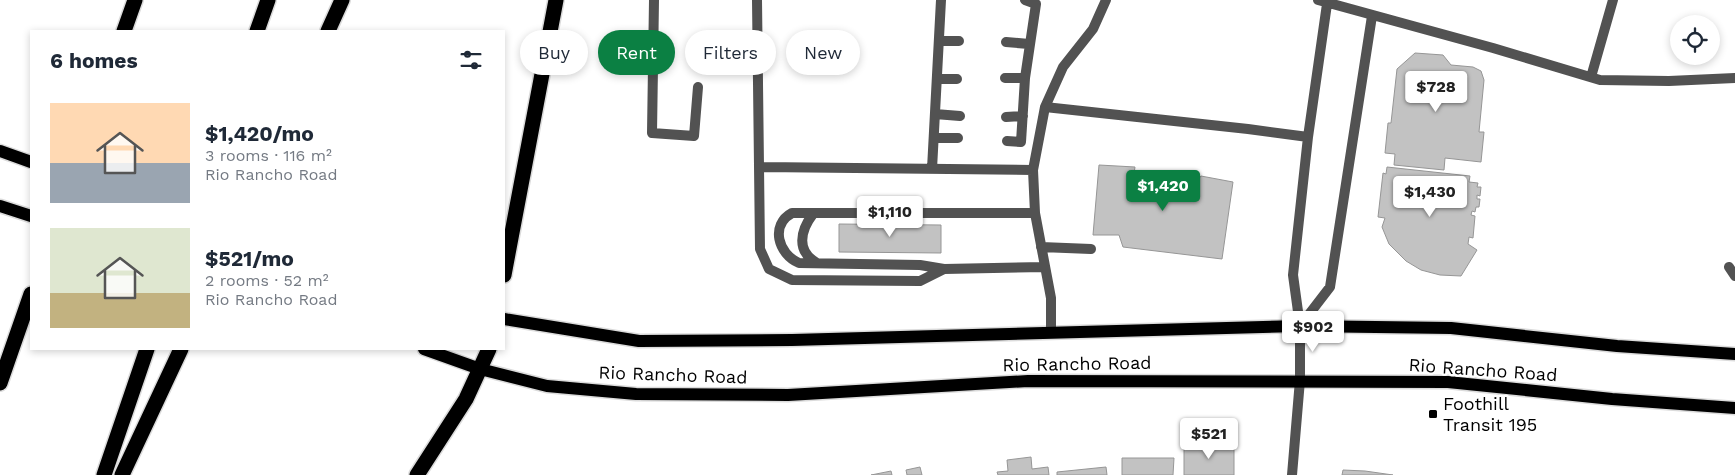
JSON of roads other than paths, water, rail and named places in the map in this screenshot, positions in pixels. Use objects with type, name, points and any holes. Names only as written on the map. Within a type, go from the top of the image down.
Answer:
[{"type":"highway","points":[[124,30],[135,0]]},
{"type":"highway","points":[[257,30],[268,0]]},
{"type":"highway","points":[[328,30],[342,0]]},
{"type":"highway","points":[[505,270],[556,0]]},
{"type":"highway","points":[[0,383],[30,297]]},
{"type":"highway","points":[[104,475],[147,350]]},
{"type":"highway","points":[[122,475],[181,350]]},
{"type":"highway","points":[[417,475],[466,399],[489,350]]},
{"type":"main road","points":[[5,153],[30,162]]},
{"type":"main road","points":[[0,206],[30,216]]},
{"type":"main road","name":"Rio Rancho Road","points":[[505,319],[639,340],[792,340],[1051,331],[1300,326],[1451,328],[1617,346],[1735,354]]},
{"type":"main road","name":"Rio Rancho Road","points":[[427,350],[480,368],[547,386],[636,394],[788,395],[1028,380],[1300,380],[1448,382],[1612,399],[1735,408]]},
{"type":"street","points":[[654,0],[652,133],[694,136],[698,87]]},
{"type":"street","points":[[757,0],[760,249],[769,269],[792,280],[920,281],[944,269]]},
{"type":"street","points":[[932,169],[941,0]]},
{"type":"street","points":[[1007,141],[1021,142],[1025,78],[1036,4],[1026,0]]},
{"type":"street","points":[[1051,331],[1051,298],[1035,213],[1033,170],[1045,107],[1063,67],[1093,29],[1106,0]]},
{"type":"street","points":[[1591,77],[1613,0]]},
{"type":"street","points":[[1292,475],[1300,380],[1300,326],[1293,275],[1322,2],[1494,48],[1600,80],[1669,81],[1735,78]]},
{"type":"street","points":[[1300,326],[1330,287],[1372,16]]},
{"type":"street","points":[[939,41],[959,41]]},
{"type":"street","points":[[1006,42],[1029,44]]},
{"type":"street","points":[[1005,78],[1025,78]]},
{"type":"street","points":[[937,79],[958,79]]},
{"type":"street","points":[[1045,107],[1248,128],[1308,137]]},
{"type":"street","points":[[935,114],[960,116]]},
{"type":"street","points":[[1006,116],[1023,116]]},
{"type":"street","points":[[934,138],[958,138]]},
{"type":"street","points":[[760,167],[1033,170]]},
{"type":"street","points":[[1035,213],[792,213],[784,218],[780,226],[781,249],[789,259],[799,263],[920,265],[944,269],[1046,268]]},
{"type":"street","points":[[814,214],[805,225],[802,235],[803,249],[808,258],[817,263]]},
{"type":"street","points":[[1041,247],[1090,249]]},
{"type":"street","points":[[1729,267],[1735,276]]},
{"type":"place","name":"Foothill Transit 195","points":[[1433,414]]}]
